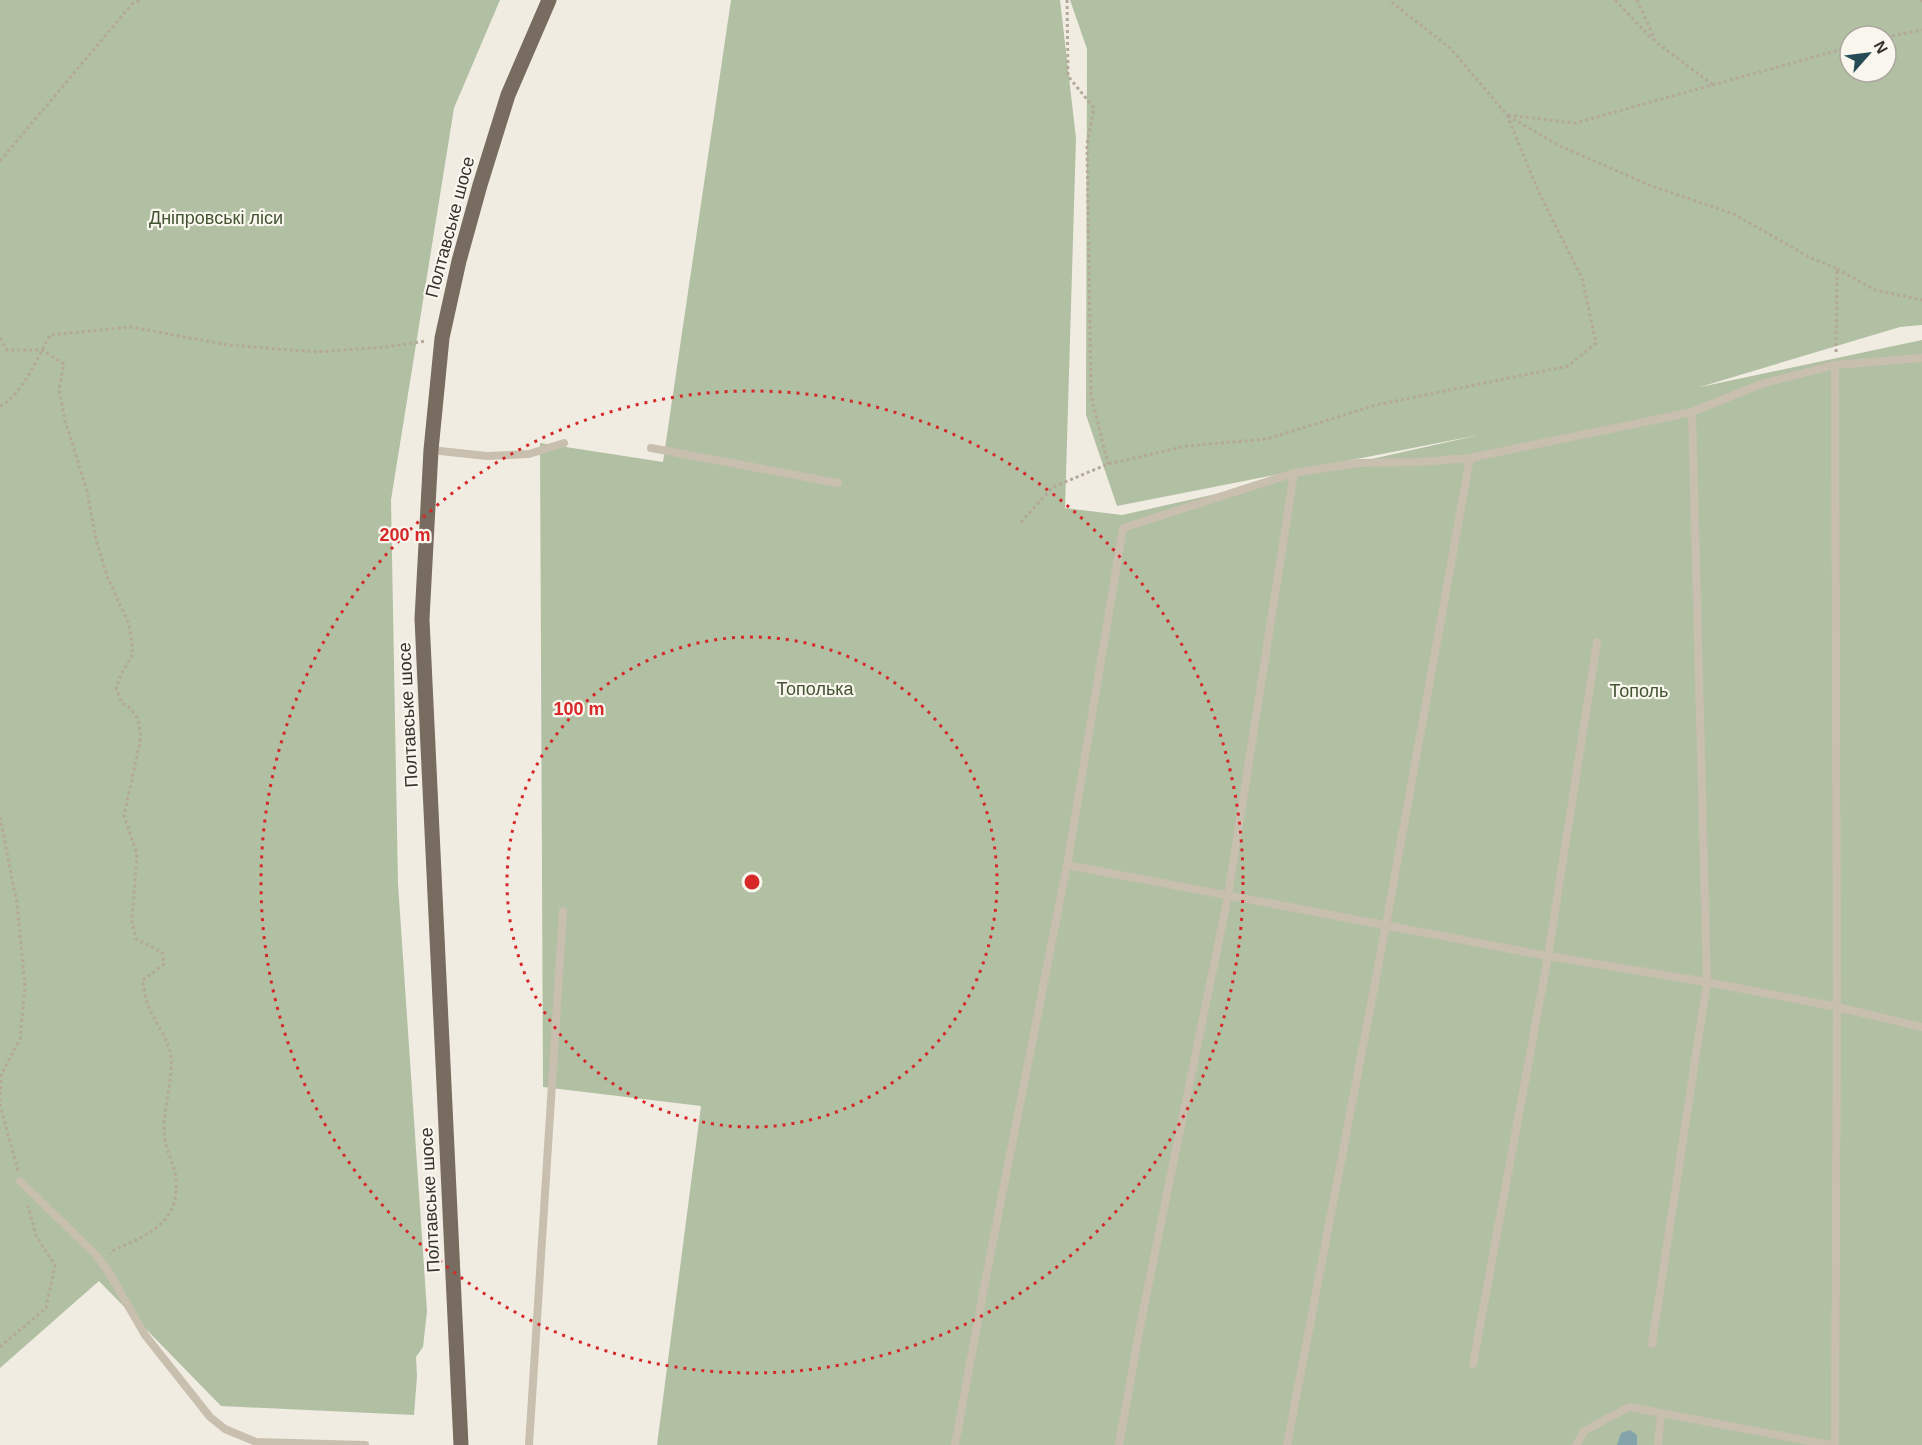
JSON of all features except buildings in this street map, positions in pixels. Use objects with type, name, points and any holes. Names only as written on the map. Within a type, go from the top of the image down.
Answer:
[{"type":"main road","name":"Полтавське шосе","points":[[461,1445],[422,619],[430,450],[442,338],[459,261],[508,95],[549,0]]},
{"type":"lane","points":[[955,1445],[1067,866],[1123,528],[1294,473],[1358,462],[1419,462],[1470,458],[1692,412],[1761,384],[1836,365],[1922,358]]},
{"type":"lane","points":[[1835,1445],[1836,365]]},
{"type":"lane","points":[[1652,1344],[1707,982],[1692,412]]},
{"type":"lane","points":[[430,450],[488,456],[529,454],[564,443]]},
{"type":"lane","points":[[651,448],[838,483]]},
{"type":"lane","points":[[1287,1445],[1386,925],[1470,458]]},
{"type":"lane","points":[[1119,1445],[1142,1316],[1228,896],[1294,473]]},
{"type":"lane","points":[[1473,1365],[1548,956],[1597,642]]},
{"type":"lane","points":[[1067,866],[1548,956],[1707,982],[1837,1007],[1922,1027]]},
{"type":"lane","points":[[529,1445],[563,911]]},
{"type":"lane","points":[[20,1181],[95,1254],[104,1265],[145,1335],[210,1417],[225,1429],[256,1442],[365,1445]]},
{"type":"lane","points":[[1576,1445],[1584,1431],[1629,1407],[1830,1445]]},
{"type":"lane","points":[[1658,1445],[1660,1414]]},
{"type":"path","points":[[0,160],[132,4],[141,0]]},
{"type":"path","points":[[1067,0],[1068,76],[1094,108],[1087,144],[1091,395],[1108,464]]},
{"type":"path","points":[[1021,522],[1053,488],[1108,464],[1187,446],[1268,439],[1376,405],[1568,366],[1596,343],[1582,278],[1540,195],[1507,115],[1450,48],[1389,0]]},
{"type":"path","points":[[1615,0],[1656,42],[1713,85]]},
{"type":"path","points":[[1637,0],[1656,42]]},
{"type":"path","points":[[1898,35],[1922,30]]},
{"type":"path","points":[[1507,115],[1575,123],[1838,50]]},
{"type":"path","points":[[1507,115],[1558,145],[1649,185],[1734,214],[1875,290],[1922,300]]},
{"type":"path","points":[[1836,365],[1837,269]]},
{"type":"path","points":[[0,406],[8,402],[27,376],[50,335],[131,327],[228,345],[317,351],[385,347],[442,338]]},
{"type":"path","points":[[0,338],[7,350],[42,350],[64,364],[59,390],[65,420],[87,491],[96,539],[108,579],[129,624],[133,654],[121,674],[116,689],[122,703],[130,708],[138,719],[141,737],[124,816],[136,854],[132,921],[136,939],[162,952],[164,964],[142,981],[147,1002],[171,1054],[171,1082],[166,1104],[165,1139],[176,1179],[176,1201],[165,1222],[142,1237],[112,1251],[104,1265]]},
{"type":"path","points":[[0,817],[17,904],[25,986],[20,1039],[2,1069],[0,1106],[16,1157],[20,1181],[36,1236],[55,1264],[46,1308],[0,1347]]},
{"type":"green space","name":"Дніпровські ліси","points":[[0,0],[500,0],[454,108],[391,500],[398,884],[427,1311],[423,1347],[416,1357],[414,1415],[221,1406],[99,1281],[0,1368]]},
{"type":"green space","points":[[731,0],[1060,0],[1076,138],[1065,508],[1122,515],[1479,435],[1117,506],[1086,415],[1087,49],[1070,0],[1922,0],[1922,325],[1900,327],[1700,387],[1922,340],[1922,1445],[657,1445],[701,1106],[543,1087],[540,443],[663,462]]},
{"type":"water","points":[[1630,1430],[1637,1435],[1637,1445],[1617,1445],[1621,1433]]},
{"type":"park label","name":"Тополька","points":[[815,689]]},
{"type":"park label","name":"Тополь","points":[[1639,691]]}]
